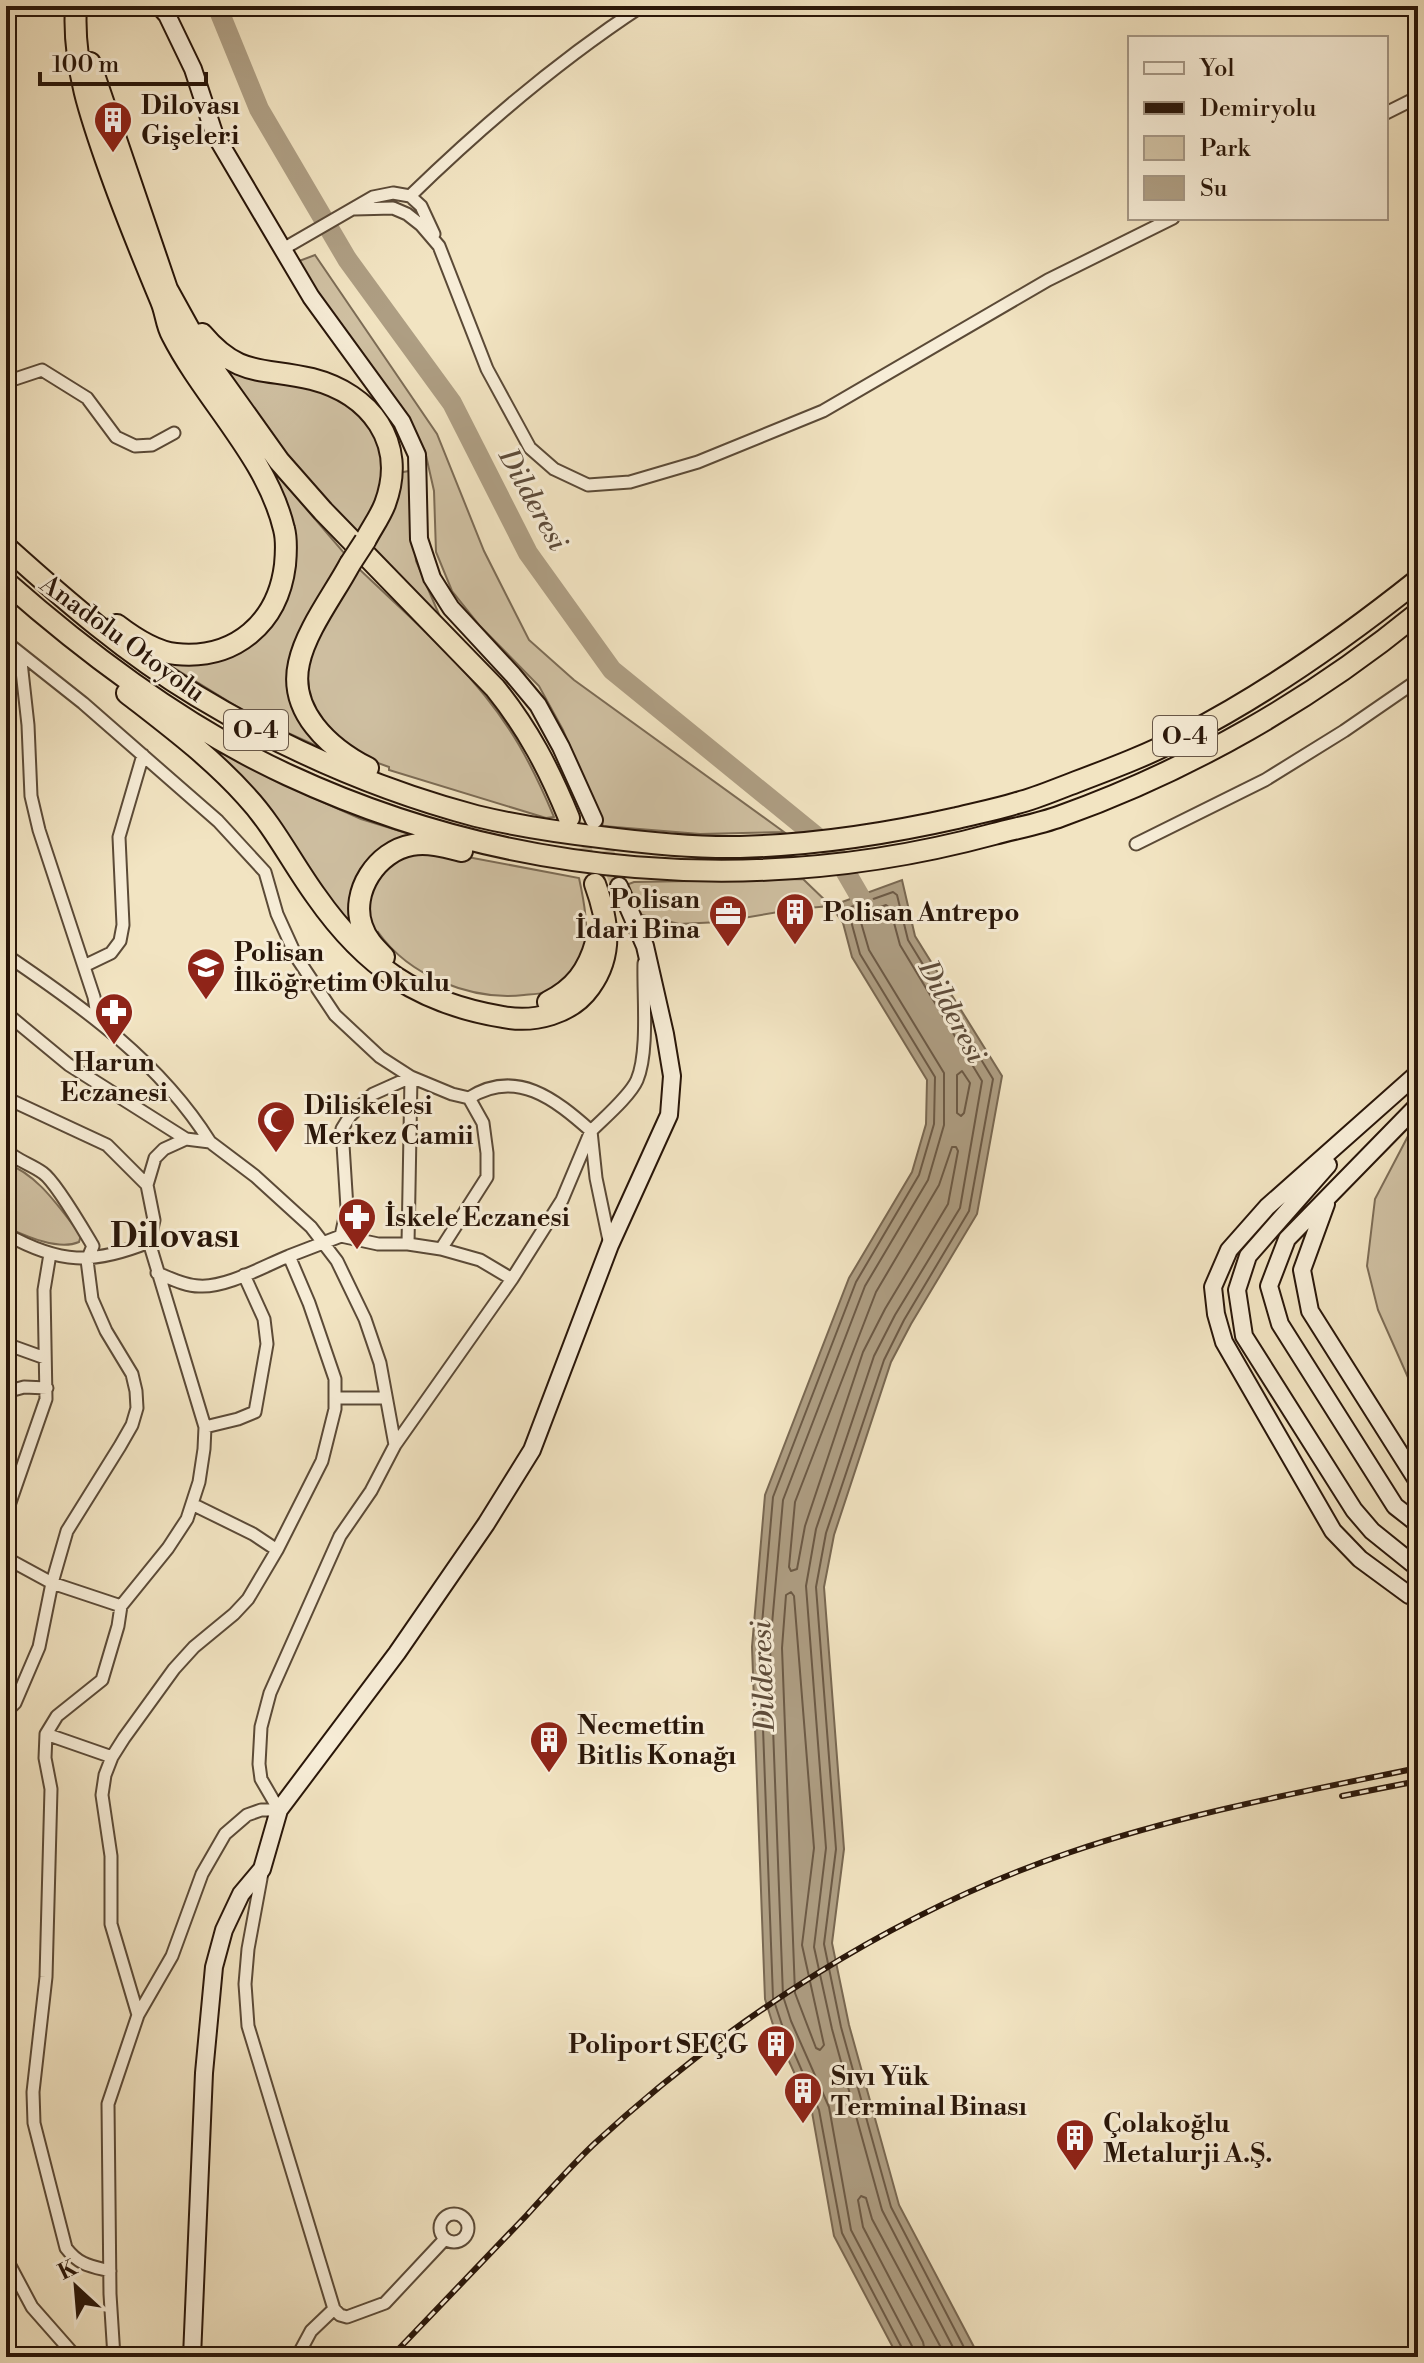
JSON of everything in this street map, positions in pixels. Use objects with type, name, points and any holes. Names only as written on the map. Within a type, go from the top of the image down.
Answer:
[{"type":"highway","points":[[76,6],[78,62],[89,111],[141,255],[165,297],[279,461],[516,714],[538,749],[559,822]]},
{"type":"highway","points":[[6,541],[22,550],[130,635],[175,654],[207,653],[228,647],[249,635],[264,621],[282,587],[286,560],[285,532],[278,507],[262,474],[170,333],[165,297],[89,58],[84,29],[88,6]]},
{"type":"highway","points":[[165,297],[217,352],[241,366],[323,383],[345,391],[368,409],[382,428],[390,449],[391,475],[385,503],[308,638],[299,663],[297,685],[314,727],[347,757],[374,771],[559,822]]},
{"type":"highway","name":"Anadolu Otoyolu","points":[[6,547],[104,632],[194,695],[247,725],[361,779],[476,815],[559,822],[656,845],[739,847],[839,839],[920,826],[1018,803],[1119,766],[1182,738],[1301,668],[1418,580]]},
{"type":"highway","name":"Anadolu Otoyolu","points":[[6,582],[140,688],[213,734],[287,775],[453,836],[553,858],[647,869],[763,871],[848,864],[940,849],[1059,817],[1173,769],[1223,744],[1294,701],[1418,613]]},
{"type":"highway","points":[[49,618],[101,672],[215,765],[248,798],[345,935],[378,967],[415,989],[470,1012],[509,1018],[538,1018],[567,1008],[585,995],[605,959],[608,940],[606,922],[590,883],[597,939],[581,978],[549,1002],[523,1007],[486,1004],[451,994],[418,979],[386,959],[367,937],[362,925],[359,912],[362,891],[374,867],[392,852],[412,845],[437,845],[483,855],[553,858]]},
{"type":"main road","points":[[159,6],[167,15],[193,69],[214,133],[288,246],[311,297],[402,422],[417,455],[419,539],[432,578],[451,608],[538,705],[594,820]]},
{"type":"main road","points":[[192,2357],[204,2073],[214,1967],[224,1930],[241,1894],[262,1869],[279,1810],[397,1653],[486,1524],[532,1450],[610,1245],[669,1115],[672,1076],[665,1034],[645,946],[619,886]]},
{"type":"main road","points":[[1418,1073],[1267,1207],[1229,1250],[1213,1287],[1224,1342],[1333,1531],[1360,1559],[1409,1595],[1418,1598]]},
{"type":"main road","points":[[1418,1105],[1287,1239],[1269,1286],[1280,1324],[1395,1506],[1418,1524]]},
{"type":"main road","points":[[1377,1109],[1248,1256],[1237,1290],[1244,1336],[1354,1510],[1372,1531],[1418,1568]]},
{"type":"main road","points":[[1328,1199],[1302,1270],[1310,1311],[1418,1482]]},
{"type":"street","points":[[410,196],[468,140],[531,87],[642,6]]},
{"type":"street","points":[[1388,112],[1418,97]]},
{"type":"street","points":[[288,246],[373,197],[393,193],[410,196],[421,206],[487,369],[530,448],[554,469],[588,485],[630,482],[698,462],[823,411],[1048,280],[1169,220]]},
{"type":"street","points":[[354,209],[393,208],[407,214],[439,246]]},
{"type":"street","points":[[6,382],[42,370],[87,398],[116,437],[135,446],[152,445],[174,433]]},
{"type":"street","points":[[6,642],[83,703],[218,821],[265,872],[277,914],[297,958],[335,1015],[380,1057],[411,1077],[469,1098],[501,1085],[525,1087],[547,1096],[591,1131],[596,1178],[610,1245]]},
{"type":"street","points":[[20,653],[28,725],[31,796],[39,830],[94,997],[98,1021]]},
{"type":"street","points":[[1136,844],[1265,780],[1418,680]]},
{"type":"street","points":[[84,966],[111,953],[120,941],[123,925],[119,837],[143,755]]},
{"type":"street","points":[[279,1810],[261,1779],[259,1764],[261,1727],[270,1693],[340,1536],[371,1491],[395,1445],[512,1279],[562,1200],[591,1131],[637,1081],[644,1047],[645,946]]},
{"type":"street","points":[[6,955],[77,1003],[131,1048],[192,1114],[210,1142],[255,1176],[324,1242],[337,1261],[365,1319],[380,1363],[395,1445]]},
{"type":"street","points":[[6,1013],[69,1065],[186,1139],[210,1142]]},
{"type":"street","points":[[341,1236],[347,1208],[342,1129],[350,1116],[373,1094],[411,1077]]},
{"type":"street","points":[[408,1244],[411,1077]]},
{"type":"street","points":[[6,1098],[107,1145],[147,1185]]},
{"type":"street","points":[[441,1249],[487,1177],[483,1123],[469,1098]]},
{"type":"street","points":[[110,2271],[85,2265],[74,2259],[66,2248],[34,2123],[33,2092],[46,1977],[51,1789],[45,1758],[46,1734],[57,1716],[102,1680],[121,1606],[187,1519],[199,1482],[205,1427],[149,1242],[154,1220],[147,1185],[155,1158],[164,1149],[186,1139]]},
{"type":"street","points":[[6,1150],[46,1174],[93,1246],[87,1260],[92,1299],[106,1331],[132,1374],[137,1408],[132,1425],[67,1531],[39,1647],[15,1703],[6,1712]]},
{"type":"street","points":[[6,1234],[50,1254],[87,1260],[126,1252],[149,1242]]},
{"type":"street","points":[[157,1273],[200,1287],[228,1282],[341,1236],[378,1244],[441,1249],[480,1260],[512,1279]]},
{"type":"street","points":[[6,1514],[46,1399],[44,1290],[50,1254]]},
{"type":"street","points":[[138,2015],[111,1924],[111,1856],[102,1795],[105,1775],[112,1757],[174,1669],[248,1599],[277,1550],[322,1461],[335,1409],[335,1379],[289,1256]]},
{"type":"street","points":[[205,1427],[255,1412],[267,1344],[264,1319],[244,1275]]},
{"type":"street","points":[[6,1344],[45,1358]]},
{"type":"street","points":[[6,1392],[24,1387],[47,1388]]},
{"type":"street","points":[[335,1398],[385,1398]]},
{"type":"street","points":[[192,1504],[253,1534],[277,1550]]},
{"type":"street","points":[[6,1558],[52,1583],[121,1606]]},
{"type":"street","points":[[46,1734],[112,1757]]},
{"type":"street","points":[[114,2357],[108,2104],[138,2015],[172,1956],[202,1874],[225,1834],[247,1815],[261,1810],[279,1810]]},
{"type":"street","points":[[262,1869],[246,1972],[248,2026],[334,2309],[347,2317],[385,2303],[445,2239]]},
{"type":"street","points":[[6,2253],[32,2307],[76,2357]]},
{"type":"street","points":[[297,2357],[311,2331],[334,2309]]},
{"type":"green space","points":[[315,255],[437,434],[484,551],[529,640],[574,680],[784,832],[700,834],[603,826],[563,730],[539,686],[480,626],[452,591],[436,552],[434,491],[425,451],[405,414],[317,294],[299,261]]},
{"type":"green space","points":[[209,353],[340,396],[370,423],[382,452],[384,484],[367,519],[354,537],[323,503]]},
{"type":"green space","points":[[254,448],[345,554],[304,626],[299,719],[319,747],[257,719],[158,658],[226,656],[291,573]]},
{"type":"green space","points":[[409,471],[416,561],[441,619],[370,552],[398,473]]},
{"type":"green space","points":[[356,566],[437,643],[493,706],[516,739],[554,817],[546,818],[389,770],[389,767],[367,759],[330,736],[307,698],[304,673],[309,651]]},
{"type":"green space","points":[[210,747],[361,819],[416,836],[375,855],[356,932]]},
{"type":"green space","points":[[441,852],[579,878],[586,923],[584,951],[561,985],[548,992],[504,996],[463,989],[424,973],[391,948],[378,932],[373,934],[367,900],[387,866],[407,854]]},
{"type":"green space","points":[[803,879],[831,906],[720,922],[679,924],[642,915],[621,887],[634,882]]},
{"type":"green space","points":[[1418,1117],[1418,1400],[1378,1310],[1367,1266],[1375,1199]]},
{"type":"green space","points":[[6,1163],[39,1184],[81,1235],[79,1242],[52,1244],[6,1227]]},
{"type":"water","points":[[902,880],[915,936],[1002,1076],[977,1214],[891,1362],[834,1535],[824,1587],[844,1849],[832,1943],[849,2025],[899,2205],[977,2357],[898,2357],[834,2236],[812,2112],[774,2028],[765,1999],[752,1647],[765,1495],[849,1278],[912,1172],[926,1124],[927,1080],[852,957],[843,923],[831,906]]},
{"type":"waterway","name":"Dilderesi","points":[[217,6],[259,109],[347,259],[452,403],[528,553],[612,670],[833,850],[873,919]]},
{"type":"tunnel","points":[[570,820],[595,884]]},
{"type":"tunnel","points":[[597,828],[619,886]]},
{"type":"railway","points":[[391,2357],[576,2162],[645,2099],[757,2013],[877,1938],[1003,1877],[1111,1839],[1242,1805],[1418,1768]]},
{"type":"railway","points":[[1342,1796],[1418,1781]]},
{"type":"place","name":"Dilovası Gişeleri","points":[[113,154]]},
{"type":"place","name":"Polisan Antrepo","points":[[795,946]]},
{"type":"place","name":"Polisan İdari Bina","points":[[728,948]]},
{"type":"place","name":"Polisan İlköğretim Okulu","points":[[206,1001]]},
{"type":"place","name":"Harun Eczanesi","points":[[114,1046]]},
{"type":"place","name":"Diliskelesi Merkez Camii","points":[[276,1154]]},
{"type":"place","name":"İskele Eczanesi","points":[[357,1251]]},
{"type":"place","name":"Necmettin Bitlis Konağı","points":[[549,1774]]},
{"type":"place","name":"Poliport SEÇG","points":[[776,2078]]},
{"type":"place","name":"Sıvı Yük Terminal Binası","points":[[803,2125]]},
{"type":"place","name":"Çolakoğlu Metalurji A.Ş.","points":[[1075,2172]]},
{"type":"district","name":"Dilovası","points":[[175,1235]]}]
